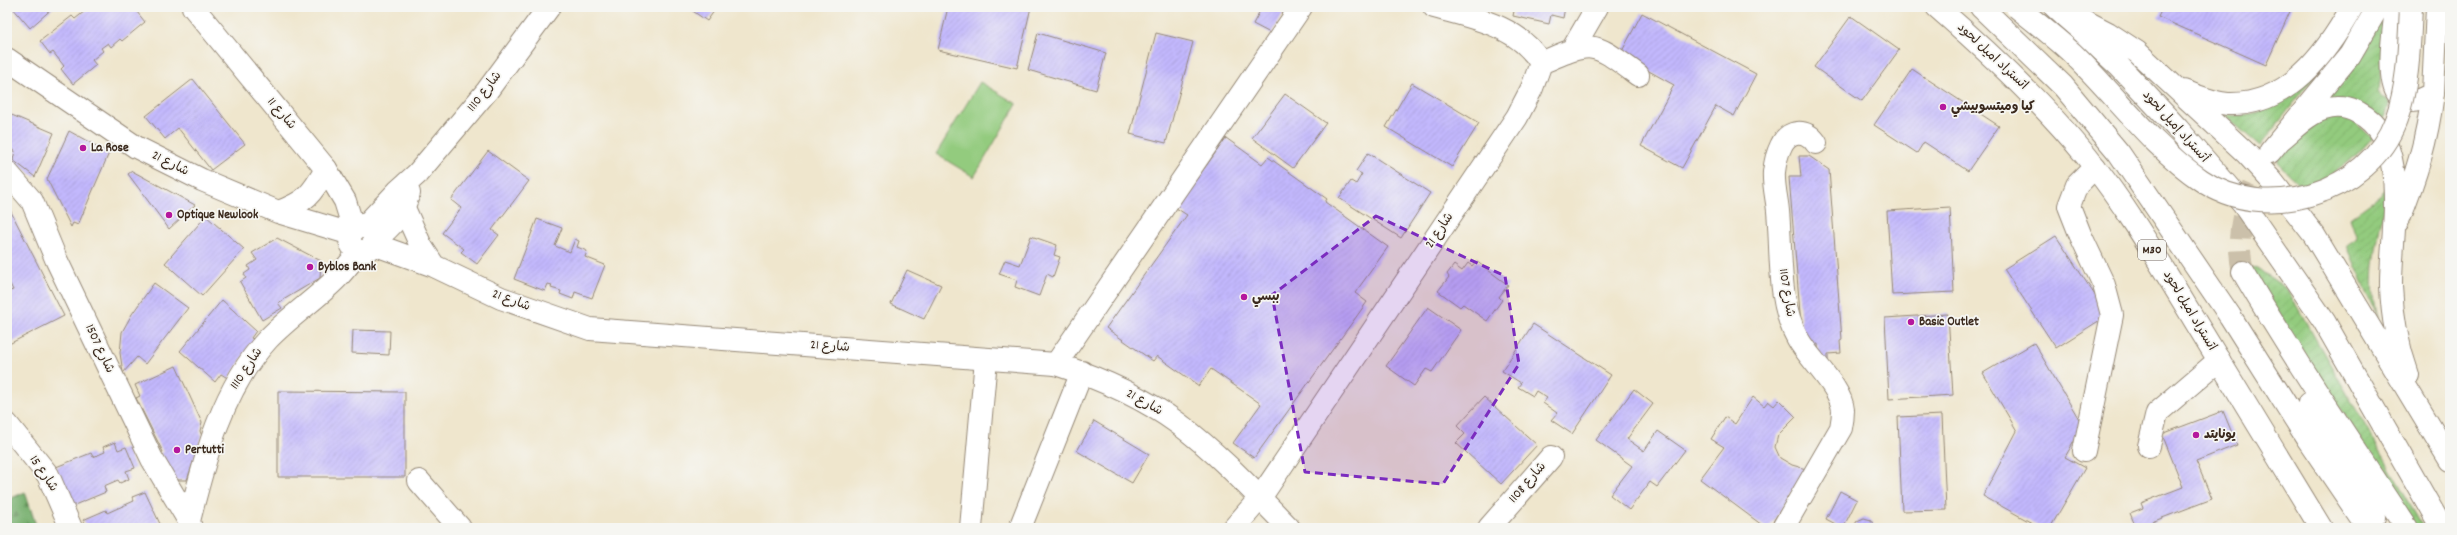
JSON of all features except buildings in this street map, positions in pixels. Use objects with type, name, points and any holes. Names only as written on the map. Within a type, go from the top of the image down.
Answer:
[{"type":"main road","name":"شارع 11","points":[[193,7],[326,168],[363,238]]},
{"type":"main road","name":"شارع 1110","points":[[418,174],[487,91],[549,7]]},
{"type":"main road","points":[[1056,364],[1301,7]]},
{"type":"main road","points":[[1434,7],[1490,22],[1525,43],[1541,63],[1572,50],[1595,46],[1607,52],[1638,75]]},
{"type":"main road","points":[[1572,50],[1597,7]]},
{"type":"main road","name":"اتستراد اميل لحود","points":[[1937,7],[1996,58],[2059,124],[2095,167],[2136,224],[2317,524]]},
{"type":"main road","points":[[1981,7],[2058,81],[2119,153],[2225,309],[2307,438],[2368,528]]},
{"type":"main road","points":[[2017,7],[2072,53],[2182,166],[2216,190],[2238,198],[2269,202],[2297,198],[2332,187],[2362,167],[2384,141],[2396,120],[2407,74],[2411,7]]},
{"type":"main road","points":[[2056,7],[2108,33],[2137,52],[2247,154],[2290,202],[2314,235],[2425,416],[2450,460]]},
{"type":"main road","name":"أتستراد إميل لحود","points":[[2056,7],[2120,67],[2178,129],[2243,204],[2260,231],[2282,258],[2324,321],[2442,528]]},
{"type":"main road","points":[[2176,89],[2227,104],[2264,99],[2280,91],[2303,74],[2318,60],[2339,30],[2352,7]]},
{"type":"main road","points":[[2378,7],[2350,55],[2275,146],[2314,113],[2336,107],[2353,110],[2374,122],[2381,132],[2391,159],[2394,181],[2394,229],[2391,286],[2395,325],[2406,370],[2425,416]]},
{"type":"main road","points":[[2396,7],[2392,65],[2393,87],[2397,95],[2411,101],[2420,100],[2433,93]]},
{"type":"main road","points":[[2394,229],[2422,156],[2433,93],[2437,7]]},
{"type":"main road","name":"شارع 21","points":[[7,59],[136,147],[202,180],[278,212],[363,238],[434,266],[501,298],[590,329],[1056,364],[1082,372],[1148,403],[1179,424],[1260,498],[1289,528]]},
{"type":"main road","name":"شارع 21","points":[[1260,498],[1517,117],[1532,88],[1541,63]]},
{"type":"main road","name":"شارع 1107","points":[[1783,528],[1841,428],[1843,409],[1837,393],[1798,339],[1787,313],[1783,289],[1774,174],[1778,153],[1784,139],[1795,133],[1802,132],[1810,135],[1816,143]]},
{"type":"main road","points":[[2084,450],[2112,315],[2104,285],[2080,234],[2069,206],[2077,186],[2095,167]]},
{"type":"main road","points":[[278,212],[305,200],[313,192],[326,168]]},
{"type":"main road","name":"شارع 1507","points":[[7,172],[32,202],[56,259],[152,459],[190,524]]},
{"type":"main road","points":[[363,238],[396,222],[404,208],[418,174]]},
{"type":"main road","points":[[363,238],[398,191],[418,174]]},
{"type":"main road","points":[[404,208],[421,246],[434,266]]},
{"type":"main road","name":"شارع 1110","points":[[190,524],[202,468],[225,404],[248,363],[269,338],[337,278],[363,238]]},
{"type":"main road","points":[[2243,272],[2283,339],[2313,382],[2407,528]]},
{"type":"main road","points":[[2283,339],[2293,375],[2366,499],[2377,528]]},
{"type":"main road","points":[[971,528],[986,359]]},
{"type":"main road","points":[[2149,446],[2157,413],[2219,360]]},
{"type":"main road","points":[[1020,528],[1082,372]]},
{"type":"main road","name":"شارع 15","points":[[7,424],[48,476],[71,528]]},
{"type":"main road","name":"شارع 1108","points":[[1489,528],[1551,457]]},
{"type":"main road","points":[[419,481],[460,528]]},
{"type":"main road","points":[[1234,528],[1260,498]]},
{"type":"highlighted area","points":[[1376,216],[1505,276],[1519,364],[1443,484],[1305,472],[1272,295]]},
{"type":"green space","points":[[2387,7],[2378,91],[2381,97],[2390,101],[2383,124],[2323,97]]},
{"type":"green space","points":[[2337,48],[2260,146],[2224,115],[2242,115],[2259,112],[2273,105],[2300,85]]},
{"type":"green space","points":[[980,82],[1017,104],[974,177],[936,154]]},
{"type":"green space","points":[[2344,114],[2372,138],[2341,168],[2322,179],[2301,186],[2277,163],[2278,156],[2305,124]]},
{"type":"green space","points":[[2388,183],[2374,267],[2374,300],[2378,317],[2347,246],[2357,239],[2350,218],[2380,196]]},
{"type":"green space","points":[[2249,268],[2258,269],[2287,289],[2424,528],[2417,528]]},
{"type":"green space","points":[[25,492],[37,528],[7,528],[7,500]]},
{"type":"tunnel","points":[[2243,272],[2240,256],[2240,240],[2245,210],[2249,195],[2269,153]]},
{"type":"place","name":"كيا وميتسوبيشي","points":[[1943,107]]},
{"type":"place","name":"La Rose","points":[[83,148]]},
{"type":"place","name":"Optique Newlook","points":[[169,215]]},
{"type":"place","name":"Byblos Bank","points":[[310,267]]},
{"type":"place","name":"ببسي","points":[[1244,297]]},
{"type":"place","name":"Basic Outlet","points":[[1911,322]]},
{"type":"place","name":"يونايتد","points":[[2196,435]]},
{"type":"place","name":"Pertutti","points":[[177,450]]}]
